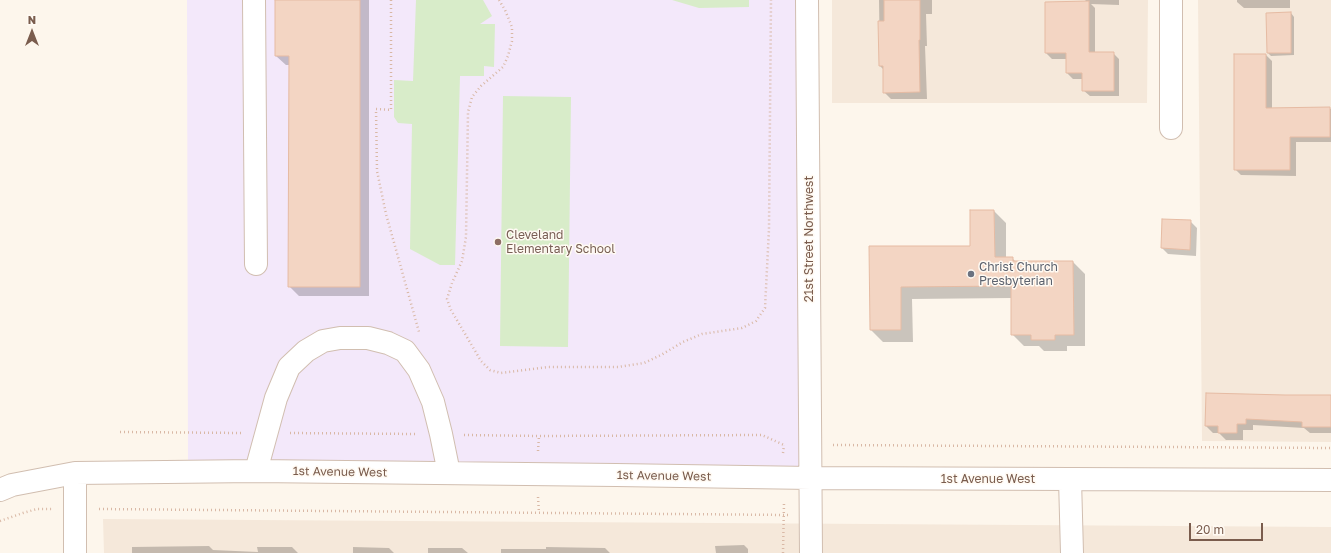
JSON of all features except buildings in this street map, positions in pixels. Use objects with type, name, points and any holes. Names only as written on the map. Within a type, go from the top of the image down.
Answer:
[{"type":"street","points":[[254,0],[256,264]]},
{"type":"street","name":"21st Street Northwest","points":[[807,0],[811,553]]},
{"type":"street","points":[[1171,0],[1171,128]]},
{"type":"street","points":[[256,471],[276,398],[289,367],[306,351],[323,342],[340,338],[368,338],[388,343],[405,351],[420,370],[436,414],[449,473]]},
{"type":"street","name":"1st Avenue West","points":[[0,490],[12,485],[75,473],[256,471],[616,474],[811,478],[1331,480]]},
{"type":"street","points":[[75,473],[75,553]]},
{"type":"street","points":[[1070,479],[1072,553]]},
{"type":"path","points":[[391,0],[391,110],[376,109],[377,171],[386,214],[420,335]]},
{"type":"path","points":[[499,0],[512,27],[512,41],[503,67],[481,86],[472,97],[468,112],[466,236],[462,261],[452,283],[448,299],[450,310],[481,361],[490,370],[500,373],[548,367],[618,367],[644,363],[683,342],[702,334],[742,328],[756,321],[765,308],[769,229],[771,0]]},
{"type":"path","points":[[459,434],[539,436],[762,434],[784,445]]},
{"type":"path","points":[[538,453],[539,436]]},
{"type":"path","points":[[828,445],[1331,448]]},
{"type":"path","points":[[538,495],[539,513]]},
{"type":"path","points":[[783,553],[784,503]]},
{"type":"path","points":[[0,521],[23,512],[37,509],[792,515]]},
{"type":"shaded area","name":"Cleveland Elementary School","points":[[187,0],[807,0],[811,478],[188,473]]},
{"type":"shaded area","points":[[832,0],[1148,0],[1147,103],[832,103]]},
{"type":"shaded area","points":[[1198,0],[1331,0],[1331,442],[1202,441]]},
{"type":"shaded area","points":[[103,519],[1331,527],[1331,553],[104,553]]},
{"type":"green space","points":[[416,0],[483,0],[492,16],[480,24],[495,24],[494,67],[484,66],[484,76],[460,76],[455,265],[440,265],[410,249],[412,124],[398,123],[394,117],[394,80],[413,81]]},
{"type":"green space","points":[[672,0],[749,0],[749,7],[699,8]]},
{"type":"green space","points":[[503,96],[571,97],[568,347],[500,346]]},
{"type":"place","name":"Cleveland Elementary School","points":[[498,242]]},
{"type":"place","name":"Christ Church Presbyterian","points":[[971,274]]}]
